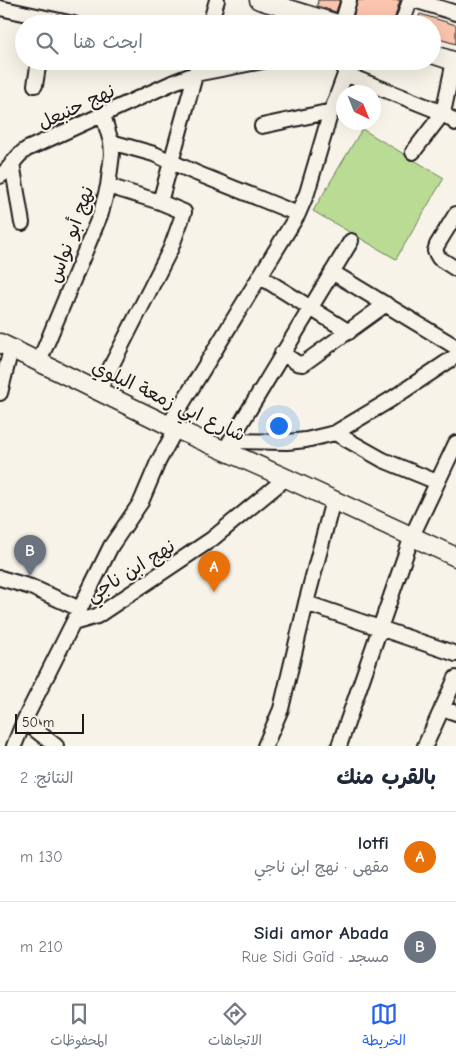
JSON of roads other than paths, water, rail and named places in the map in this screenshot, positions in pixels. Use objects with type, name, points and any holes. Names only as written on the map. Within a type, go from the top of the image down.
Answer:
[{"type":"main road","points":[[259,0],[308,15]]},
{"type":"main road","points":[[441,57],[455,62]]},
{"type":"main road","name":"شارع ابي زمعة البلوي","points":[[6,346],[172,427],[228,446],[286,478],[456,557]]},
{"type":"street","points":[[213,15],[217,0]]},
{"type":"street","points":[[345,15],[349,0]]},
{"type":"street","points":[[405,15],[410,0]]},
{"type":"street","points":[[414,0],[456,13]]},
{"type":"street","points":[[0,8],[25,15]]},
{"type":"street","points":[[413,152],[443,113],[455,62]]},
{"type":"street","points":[[35,85],[38,70]]},
{"type":"street","name":"نهج حنبعل","points":[[0,176],[27,149],[174,82],[194,70]]},
{"type":"street","points":[[160,202],[196,70]]},
{"type":"street","points":[[73,623],[114,539],[141,502],[172,427],[298,214],[307,193],[332,111],[347,70]]},
{"type":"street","points":[[352,70],[443,113],[456,123]]},
{"type":"street","points":[[262,126],[332,111]]},
{"type":"street","name":"نهج أبو نواس","points":[[38,362],[94,234],[101,213],[108,186],[112,154],[111,142],[103,115]]},
{"type":"street","points":[[111,142],[154,154],[298,214]]},
{"type":"street","points":[[12,163],[22,222]]},
{"type":"street","points":[[98,390],[156,278],[178,232],[184,212],[160,202],[108,186]]},
{"type":"street","points":[[456,214],[435,251],[439,258],[456,269]]},
{"type":"street","points":[[228,446],[351,240]]},
{"type":"street","points":[[332,272],[456,347]]},
{"type":"street","points":[[261,276],[348,332]]},
{"type":"street","points":[[282,354],[297,363],[303,364],[386,304]]},
{"type":"street","points":[[0,393],[6,346]]},
{"type":"street","points":[[228,446],[287,442],[335,433],[390,400],[456,356]]},
{"type":"street","points":[[335,433],[383,460],[437,482]]},
{"type":"street","points":[[339,746],[412,536],[456,443]]},
{"type":"street","name":"نهج ابن ناجي","points":[[14,746],[24,721],[73,623],[97,616],[212,539],[286,478]]},
{"type":"street","points":[[269,744],[280,709],[333,500]]},
{"type":"street","points":[[0,578],[31,587],[80,609]]},
{"type":"street","points":[[306,603],[456,654]]},
{"type":"street","points":[[425,746],[456,678]]},
{"type":"street","points":[[442,708],[456,714]]},
{"type":"street","points":[[24,721],[56,746]]},
{"type":"place","name":"Sidi amor Abada","points":[[30,576]]},
{"type":"place","name":"lotfi","points":[[214,592]]}]
